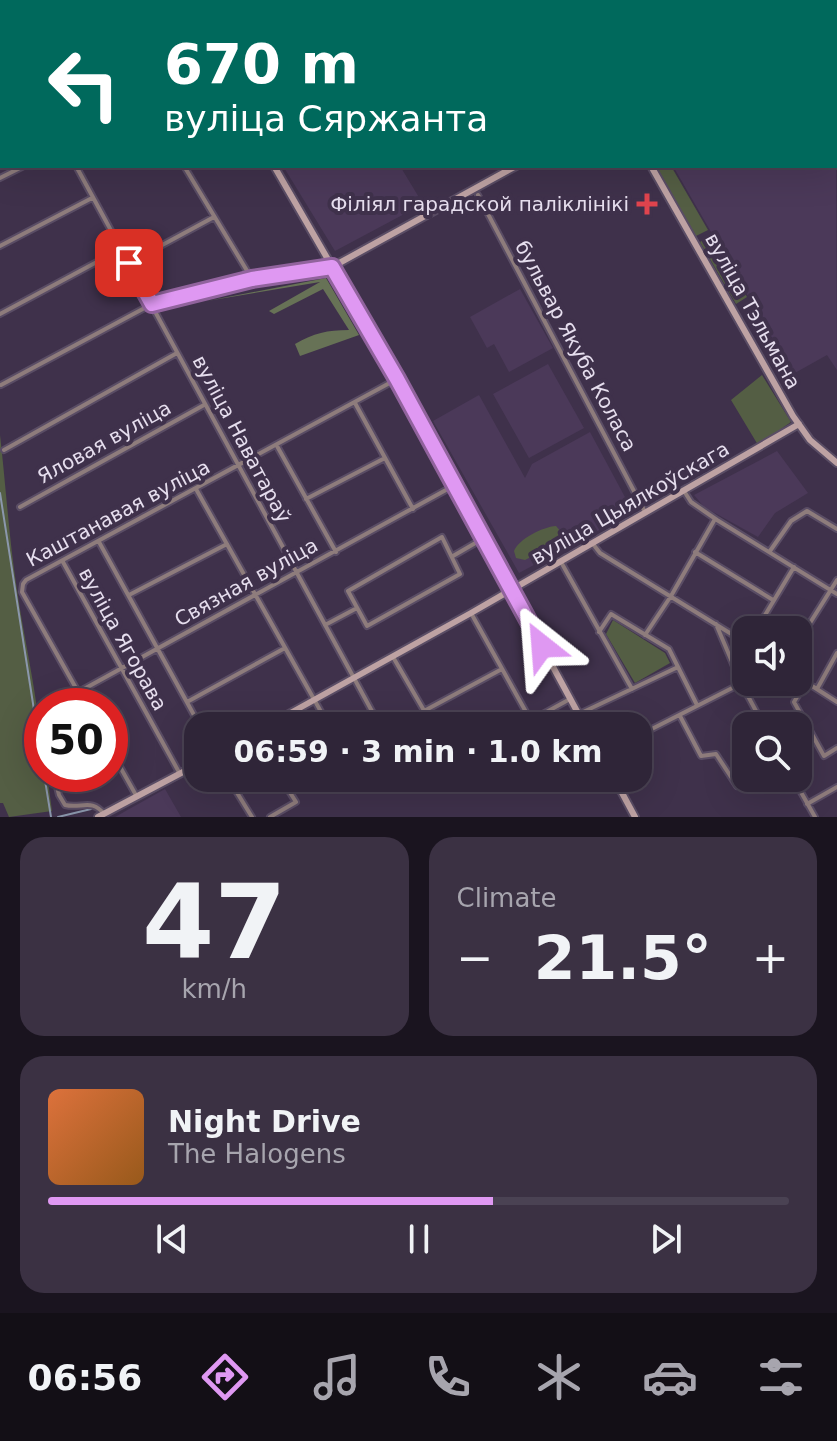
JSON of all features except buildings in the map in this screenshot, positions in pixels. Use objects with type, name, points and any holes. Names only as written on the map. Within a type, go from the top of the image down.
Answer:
[{"type":"main road","points":[[275,168],[397,379],[578,712]]},
{"type":"main road","points":[[332,267],[512,168]]},
{"type":"main road","name":"вуліца Тэльмана","points":[[652,168],[799,424],[837,463]]},
{"type":"main road","name":"вуліца Цыялкоўскага","points":[[291,712],[471,613],[799,424]]},
{"type":"main road","points":[[101,816],[184,772]]},
{"type":"main road","points":[[622,792],[635,817]]},
{"type":"street","points":[[0,178],[20,168]]},
{"type":"street","name":"вуліца Наватараў","points":[[77,168],[372,712]]},
{"type":"street","points":[[185,168],[252,279]]},
{"type":"street","name":"бульвар Якуба Коласа","points":[[478,195],[645,512]]},
{"type":"street","points":[[0,246],[92,198]]},
{"type":"street","points":[[129,263],[214,217]]},
{"type":"street","points":[[0,314],[121,249]]},
{"type":"street","points":[[1,385],[152,304],[252,279],[332,267]]},
{"type":"street","points":[[4,450],[177,353]]},
{"type":"street","name":"Каштанавая вуліца","points":[[76,688],[22,592],[23,584],[397,379]]},
{"type":"street","points":[[355,403],[413,509]]},
{"type":"street","name":"Яловая вуліца","points":[[20,507],[204,405]]},
{"type":"street","points":[[277,446],[336,552]]},
{"type":"street","points":[[306,499],[385,458]]},
{"type":"street","name":"Связная вуліца","points":[[85,688],[455,485]]},
{"type":"street","points":[[196,489],[321,712]]},
{"type":"street","points":[[684,490],[691,502],[716,519],[837,594]]},
{"type":"street","points":[[770,551],[791,521],[807,511],[837,529]]},
{"type":"street","points":[[645,635],[716,519]]},
{"type":"street","points":[[442,537],[453,556],[460,574],[367,626],[348,591],[442,537]]},
{"type":"street","points":[[453,556],[484,538]]},
{"type":"street","points":[[99,542],[192,712]]},
{"type":"street","points":[[591,542],[600,553],[732,634]]},
{"type":"street","points":[[129,595],[227,544]]},
{"type":"street","points":[[695,552],[773,600]]},
{"type":"street","points":[[560,560],[632,689]]},
{"type":"street","name":"вуліца Ягорава","points":[[63,561],[180,774]]},
{"type":"street","points":[[764,616],[794,567]]},
{"type":"street","points":[[812,620],[837,580]]},
{"type":"street","points":[[325,625],[357,608]]},
{"type":"street","points":[[471,613],[526,712]]},
{"type":"street","points":[[599,632],[611,614],[669,649],[697,705]]},
{"type":"street","points":[[716,624],[732,658]]},
{"type":"street","points":[[187,702],[285,648]]},
{"type":"street","points":[[817,689],[837,653]]},
{"type":"street","points":[[393,657],[424,711],[502,669]]},
{"type":"street","points":[[583,712],[678,667]]},
{"type":"street","points":[[812,686],[837,702]]},
{"type":"street","points":[[652,729],[732,688]]},
{"type":"street","points":[[798,696],[794,702],[824,756],[837,748]]},
{"type":"street","points":[[547,712],[570,699]]},
{"type":"street","points":[[680,716],[701,756],[716,754],[732,778]]},
{"type":"street","points":[[128,781],[137,797]]},
{"type":"street","points":[[807,804],[837,787]]},
{"type":"street","points":[[58,792],[65,805],[74,807],[91,803],[101,816]]},
{"type":"street","points":[[237,792],[252,817]]},
{"type":"street","points":[[270,817],[296,802],[290,792]]},
{"type":"street","points":[[801,792],[815,817]]},
{"type":"shaded area","points":[[284,168],[401,168],[423,204],[335,251]]},
{"type":"shaded area","points":[[674,168],[836,168],[837,370],[827,355],[793,374]]},
{"type":"shaded area","points":[[520,289],[553,348],[509,372],[494,344],[487,348],[470,317]]},
{"type":"shaded area","points":[[548,364],[584,428],[529,458],[493,394]]},
{"type":"shaded area","points":[[479,395],[525,478],[532,464],[590,432],[633,512],[519,573],[433,421]]},
{"type":"shaded area","points":[[777,451],[808,493],[775,513],[758,537],[704,507],[694,495]]},
{"type":"shaded area","points":[[165,789],[181,817],[115,817]]},
{"type":"green space","points":[[657,168],[672,168],[708,230],[696,236]]},
{"type":"green space","points":[[711,235],[747,297],[736,304],[700,242]]},
{"type":"green space","points":[[326,278],[359,335],[300,356],[295,344],[302,340],[321,333],[349,330],[323,289],[274,314],[269,311],[320,282],[207,301]]},
{"type":"green space","points":[[762,375],[791,422],[758,445],[731,400]]},
{"type":"green space","points":[[0,435],[14,571],[34,688],[24,688],[24,792],[49,792],[52,811],[9,817],[3,803],[0,803]]},
{"type":"green space","points":[[556,526],[562,533],[560,542],[525,560],[516,558],[514,551],[526,538]]},
{"type":"green space","points":[[613,620],[665,653],[670,663],[635,683],[606,634]]},
{"type":"waterway","points":[[0,493],[31,688]]},
{"type":"waterway","points":[[47,792],[51,817]]},
{"type":"waterway","points":[[58,817],[91,809]]},
{"type":"place","name":"Філіял гарадской паліклінікі","points":[[647,204]]},
{"type":"route","points":[[129,263],[152,304],[252,279],[332,267],[397,379],[542,646]]}]
